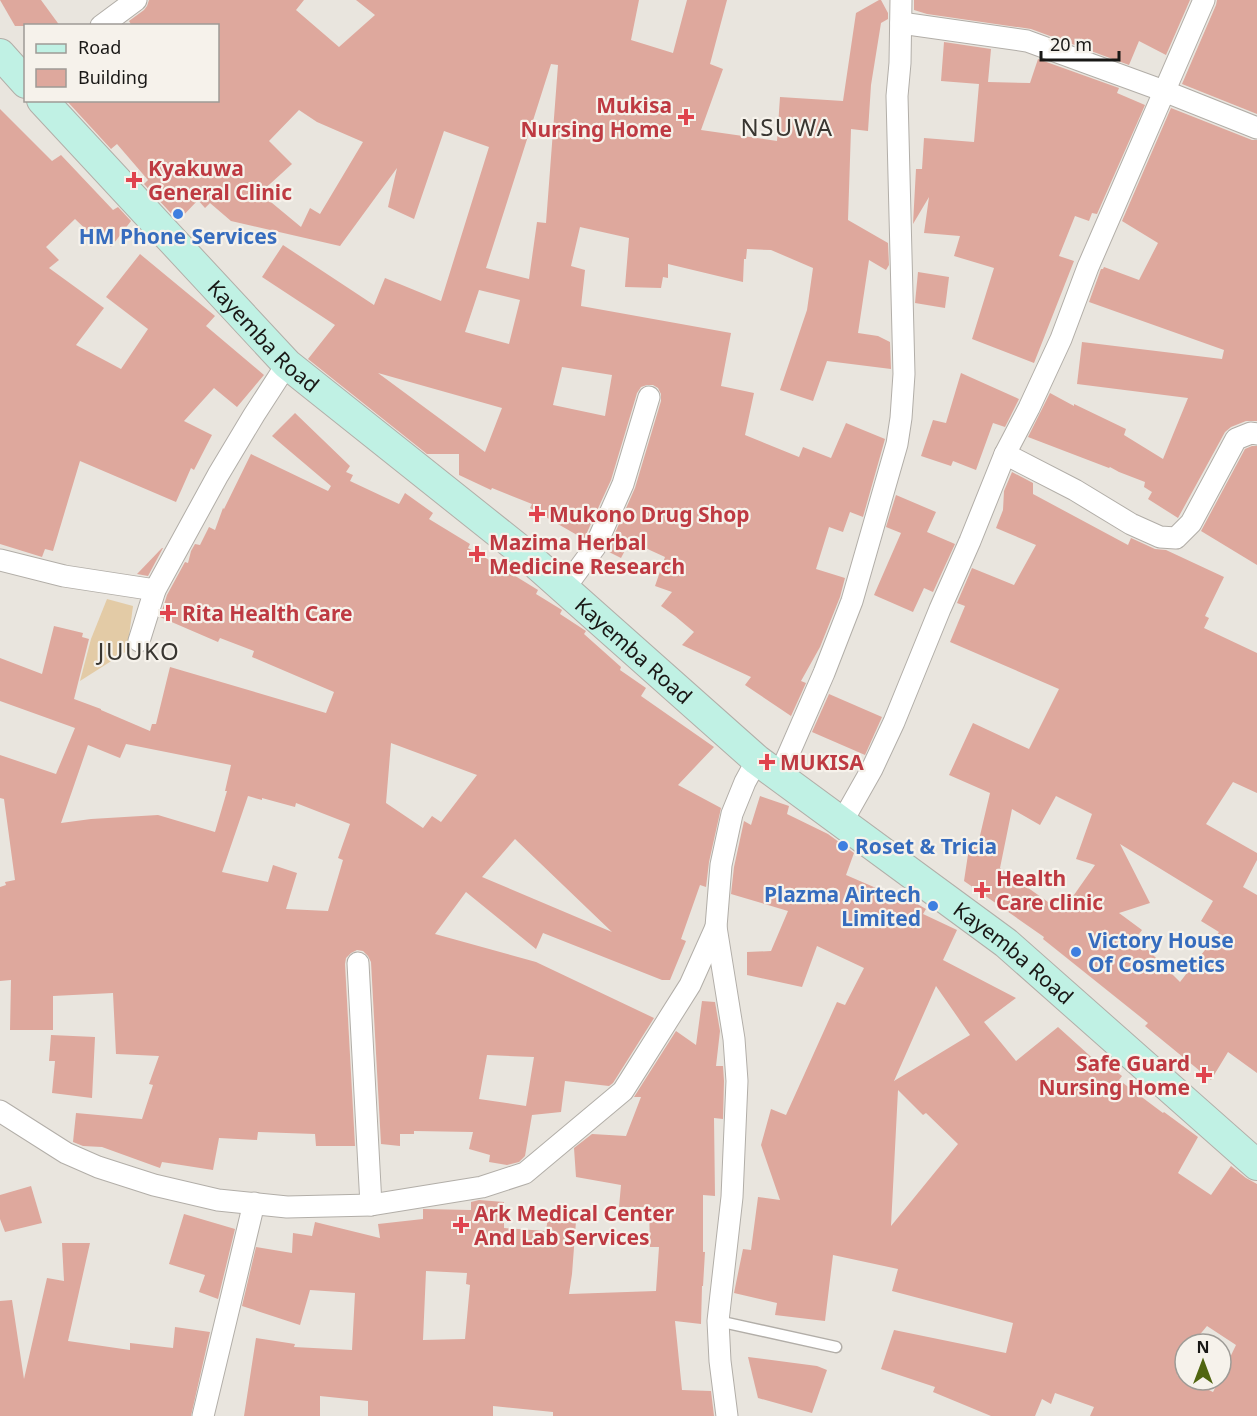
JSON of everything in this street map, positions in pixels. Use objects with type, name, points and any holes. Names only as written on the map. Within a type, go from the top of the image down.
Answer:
[{"type":"street","points":[[104,24],[136,0]]},
{"type":"street","points":[[727,1416],[718,1321],[732,1197],[737,1081],[734,1039],[716,927],[721,865],[732,814],[745,782],[768,768],[824,673],[852,601],[897,444],[904,374],[897,96],[901,0]]},
{"type":"street","points":[[842,822],[872,769],[894,722],[1005,454],[1061,339],[1088,267],[1204,0]]},
{"type":"street","points":[[901,23],[1027,41],[1257,128]]},
{"type":"street","name":"Kayemba Road","points":[[0,54],[24,80]]},
{"type":"street","name":"Kayemba Road","points":[[44,102],[287,364],[524,553],[768,768],[1006,943],[1257,1165]]},
{"type":"street","points":[[139,641],[155,591],[218,475],[287,364]]},
{"type":"street","points":[[564,589],[595,547],[623,484],[649,397]]},
{"type":"street","points":[[1005,454],[1075,490],[1131,524],[1160,537],[1176,538],[1191,523],[1236,439],[1251,433],[1257,434]]},
{"type":"street","points":[[0,560],[64,576],[155,591]]},
{"type":"street","points":[[0,1111],[66,1153],[98,1167],[154,1185],[218,1200],[287,1207],[371,1205],[482,1187],[525,1173],[623,1091],[690,985],[716,927]]},
{"type":"street","points":[[358,963],[371,1205]]},
{"type":"street","points":[[202,1416],[254,1203]]},
{"type":"lane","points":[[718,1321],[836,1347]]},
{"type":"shaded area","points":[[107,599],[133,606],[127,651],[80,681],[91,639]]},
{"type":"building","points":[[0,0],[41,0],[59,24],[24,24],[24,26],[15,26]]},
{"type":"building","points":[[149,0],[304,0],[296,10],[339,47],[375,15],[356,0],[639,0],[631,40],[673,53],[687,0],[727,0],[710,64],[723,69],[701,130],[777,141],[780,97],[843,101],[856,13],[881,0],[888,13],[888,19],[881,23],[871,85],[868,131],[851,129],[848,220],[888,243],[889,265],[886,270],[869,260],[858,333],[878,336],[890,342],[891,369],[827,361],[813,401],[780,390],[807,310],[813,268],[771,250],[747,249],[743,282],[668,264],[668,278],[663,277],[661,288],[625,287],[629,238],[580,227],[571,266],[585,270],[581,306],[731,333],[721,386],[754,393],[745,435],[799,457],[803,447],[831,458],[846,423],[885,439],[863,517],[850,512],[843,532],[829,527],[816,569],[845,578],[820,647],[801,681],[806,683],[791,716],[745,685],[751,677],[682,645],[694,632],[661,606],[672,592],[655,586],[665,557],[630,541],[621,558],[607,551],[635,488],[661,401],[658,388],[647,385],[641,387],[637,393],[611,480],[584,539],[530,508],[532,504],[492,488],[491,490],[459,475],[459,454],[427,454],[308,359],[335,325],[262,277],[283,245],[374,305],[385,278],[441,301],[489,147],[444,131],[414,219],[388,207],[397,168],[340,246],[231,221],[210,203],[205,208],[198,200],[178,221],[144,184],[148,180],[117,144],[111,149],[68,102],[219,102],[219,24],[131,24],[129,21],[144,10]],"holes":[[[551,64],[558,65],[546,223],[537,222],[529,279],[486,268]],[[299,110],[317,122],[363,142],[320,214],[310,208],[301,227],[260,193],[292,164],[269,141]],[[479,290],[520,300],[509,344],[465,332]],[[562,367],[612,375],[605,416],[553,405]],[[378,373],[502,408],[485,452]]]},
{"type":"building","points":[[914,0],[1190,0],[1166,55],[1139,41],[1129,65],[1031,29],[927,14],[914,10]]},
{"type":"building","points":[[1217,0],[1257,0],[1257,114],[1182,84]]},
{"type":"building","points":[[944,42],[991,49],[988,82],[1030,83],[1038,59],[1119,88],[1117,93],[1145,105],[1097,214],[1092,213],[1089,221],[1075,216],[1059,256],[1074,261],[1034,363],[972,339],[994,268],[954,256],[960,236],[924,233],[929,197],[913,224],[916,169],[922,169],[924,138],[974,142],[979,84],[941,81]]},
{"type":"building","points":[[1171,108],[1257,140],[1257,421],[1246,421],[1225,432],[1178,518],[1148,499],[1152,492],[1144,487],[1145,482],[1028,437],[1050,393],[1126,429],[1124,435],[1163,459],[1188,398],[1077,384],[1082,342],[1222,359],[1224,350],[1089,302],[1101,269],[1104,267],[1139,280],[1158,243],[1122,221]]},
{"type":"building","points":[[0,109],[52,161],[61,155],[113,210],[118,207],[131,221],[111,247],[101,238],[98,241],[75,219],[46,247],[59,260],[49,268],[104,308],[76,345],[121,369],[148,329],[106,297],[140,254],[215,316],[206,326],[264,375],[237,407],[214,388],[184,421],[212,435],[194,470],[191,468],[176,502],[80,461],[53,551],[45,549],[42,557],[0,544]]},
{"type":"building","points":[[918,272],[949,277],[945,308],[915,303]]},
{"type":"building","points":[[961,373],[1019,399],[1005,427],[993,423],[976,470],[953,461],[951,466],[921,456],[933,420],[946,423]]},
{"type":"building","points":[[295,413],[350,466],[346,472],[353,475],[350,481],[399,504],[405,493],[433,513],[429,519],[470,544],[468,548],[538,590],[536,594],[562,610],[560,614],[586,631],[584,634],[621,667],[620,670],[646,688],[641,696],[714,747],[678,785],[721,808],[706,887],[700,885],[681,939],[686,941],[670,980],[662,980],[543,933],[536,949],[466,892],[435,934],[536,962],[654,1018],[613,1083],[609,1086],[565,1081],[561,1112],[532,1115],[525,1156],[519,1162],[507,1165],[489,1162],[490,1155],[469,1149],[473,1132],[414,1131],[414,1134],[400,1134],[400,1146],[381,1144],[371,962],[363,951],[357,950],[351,953],[346,958],[345,964],[355,1146],[316,1146],[315,1134],[258,1132],[257,1140],[219,1138],[213,1170],[162,1162],[160,1168],[102,1147],[83,1146],[73,1142],[76,1113],[142,1119],[153,1085],[149,1084],[159,1056],[116,1054],[113,993],[53,996],[53,1030],[10,1030],[11,980],[0,981],[0,887],[6,885],[5,882],[15,880],[4,799],[0,798],[0,755],[56,774],[75,728],[0,701],[0,658],[42,674],[54,626],[83,633],[82,637],[89,639],[74,699],[150,731],[152,724],[156,724],[170,667],[326,713],[334,692],[252,657],[254,651],[220,638],[218,642],[160,617],[167,595],[185,562],[188,563],[195,544],[200,545],[209,527],[215,530],[223,508],[251,454],[328,491],[331,486],[272,436]],"holes":[[[391,743],[477,775],[441,822],[432,816],[423,828],[386,803]],[[126,744],[231,765],[225,791],[227,791],[215,832],[158,815],[61,823],[88,745],[120,758]],[[248,796],[295,807],[296,803],[350,824],[338,858],[343,860],[328,911],[286,909],[297,873],[273,865],[268,882],[222,872]],[[515,839],[612,932],[482,877]],[[487,1055],[534,1057],[526,1106],[479,1099]]]},
{"type":"building","points":[[1257,446],[1257,565],[1201,531],[1245,449]]},
{"type":"building","points":[[1012,472],[1033,483],[1033,494],[1128,545],[1131,538],[1155,549],[1166,550],[1224,577],[1205,616],[1209,618],[1204,628],[1257,653],[1257,793],[1233,782],[1206,824],[1257,853],[1257,860],[1243,887],[1257,895],[1257,1073],[1228,1052],[1211,1080],[1145,1026],[1148,1023],[1043,939],[1044,937],[964,881],[970,841],[978,844],[990,793],[949,775],[973,723],[1029,749],[1059,689],[950,642],[965,606],[957,603],[972,568],[1014,585],[1036,545],[996,528],[1003,510],[1004,491]],"holes":[[[1056,796],[1092,814],[1076,859],[1095,865],[1062,912],[1000,868],[1012,809],[1040,825]],[[1120,844],[1213,901],[1201,921],[1219,932],[1180,982],[1136,938],[1142,930],[1119,913],[1150,903]]]},
{"type":"building","points":[[896,495],[936,512],[927,532],[955,544],[933,592],[924,588],[913,612],[874,595],[901,533],[886,527]]},
{"type":"building","points":[[162,548],[148,576],[137,574]]},
{"type":"building","points":[[829,694],[882,717],[865,755],[812,732]]},
{"type":"building","points":[[760,796],[789,806],[787,814],[828,834],[854,853],[846,875],[890,894],[893,890],[926,909],[923,914],[957,930],[943,960],[1016,998],[984,1022],[1016,1061],[1058,1027],[1099,1064],[1102,1061],[1122,1076],[1119,1080],[1198,1137],[1178,1173],[1211,1195],[1231,1166],[1257,1184],[1257,1416],[1090,1416],[1094,1407],[1055,1393],[1051,1404],[1042,1399],[1035,1416],[991,1416],[933,1392],[935,1387],[881,1369],[894,1330],[1006,1353],[1013,1323],[892,1291],[898,1269],[833,1255],[825,1321],[775,1315],[777,1303],[734,1293],[743,1249],[751,1250],[758,1197],[780,1200],[761,1145],[771,1109],[786,1115],[837,1002],[845,1005],[864,968],[817,946],[802,987],[747,975],[747,952],[771,951],[788,911],[731,894],[744,821],[751,825]],"holes":[[[936,986],[970,1035],[894,1081]],[[898,1090],[923,1115],[926,1113],[958,1144],[891,1226]]]},
{"type":"building","points":[[702,1001],[715,1002],[720,1031],[716,1066],[723,1066],[723,1119],[714,1118],[715,1196],[703,1195],[703,1252],[705,1252],[701,1324],[675,1321],[682,1390],[711,1391],[714,1416],[553,1416],[553,1412],[493,1406],[493,1416],[368,1416],[368,1401],[320,1396],[320,1416],[244,1416],[256,1338],[295,1344],[294,1347],[352,1350],[355,1293],[310,1290],[300,1325],[242,1306],[256,1247],[292,1253],[293,1233],[312,1236],[315,1222],[380,1238],[378,1224],[423,1219],[423,1209],[471,1210],[471,1202],[479,1200],[504,1202],[504,1228],[546,1231],[548,1217],[576,1221],[569,1294],[656,1291],[659,1247],[650,1247],[649,1207],[619,1207],[621,1185],[576,1177],[574,1148],[592,1134],[626,1136],[641,1097],[634,1097],[676,1031],[696,1045]],"holes":[[[426,1271],[467,1273],[466,1284],[470,1285],[465,1339],[423,1340]]]},
{"type":"building","points":[[51,1035],[95,1037],[92,1098],[52,1093],[55,1061],[49,1061]]},
{"type":"building","points":[[31,1186],[42,1223],[5,1232],[0,1219],[0,1195]]},
{"type":"building","points":[[184,1214],[235,1229],[218,1299],[199,1292],[205,1275],[169,1264]]},
{"type":"building","points":[[62,1243],[90,1243],[68,1341],[130,1350],[130,1343],[173,1348],[175,1327],[210,1332],[191,1416],[0,1416],[0,1301],[12,1300],[24,1379],[47,1278],[64,1281]]},
{"type":"building","points":[[748,1357],[817,1366],[827,1370],[812,1413],[758,1398]]},
{"type":"place","name":"Mukisa Nursing Home","points":[[686,117]]},
{"type":"place","name":"Kyakuwa General Clinic","points":[[134,180]]},
{"type":"place","name":"HM Phone Services","points":[[178,214]]},
{"type":"place","name":"Mukono Drug Shop","points":[[537,514]]},
{"type":"place","name":"Mazima Herbal Medicine Research","points":[[477,554]]},
{"type":"place","name":"Rita Health Care","points":[[168,613]]},
{"type":"place","name":"MUKISA","points":[[767,762]]},
{"type":"place","name":"Roset & Tricia","points":[[843,846]]},
{"type":"place","name":"Health Care clinic","points":[[982,890]]},
{"type":"place","name":"Plazma Airtech Limited","points":[[933,906]]},
{"type":"place","name":"Victory House Of Cosmetics","points":[[1076,952]]},
{"type":"place","name":"Safe Guard Nursing Home","points":[[1204,1075]]},
{"type":"place","name":"Ark Medical Center And Lab Services","points":[[461,1225]]},
{"type":"district","name":"NSUWA","points":[[787,126]]},
{"type":"district","name":"JUUKO","points":[[139,650]]}]
